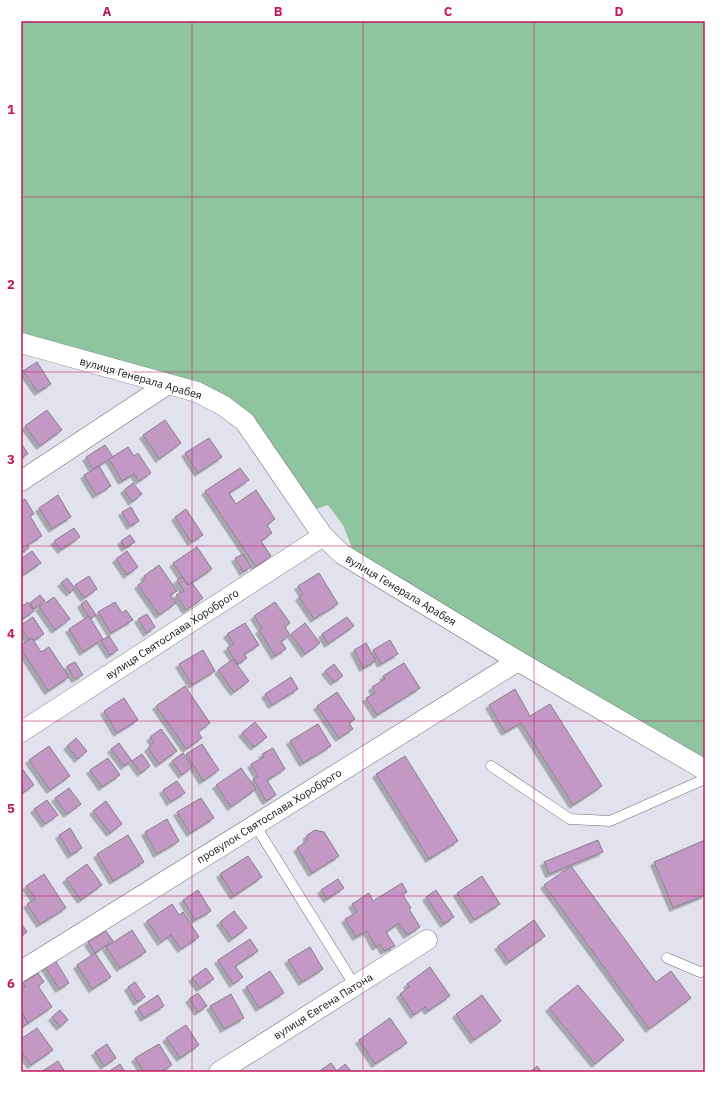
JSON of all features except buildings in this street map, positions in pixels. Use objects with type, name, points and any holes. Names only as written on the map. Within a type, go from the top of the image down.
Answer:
[{"type":"street","name":"вулиця Генерала Арабея","points":[[21,343],[197,392],[224,406],[245,422],[323,536],[342,554],[518,661],[705,770]]},
{"type":"street","points":[[21,481],[168,384]]},
{"type":"street","name":"вулиця Святослава Хороброго","points":[[21,732],[323,536]]},
{"type":"street","name":"провулок Святослава Хороброго","points":[[21,971],[518,661]]},
{"type":"street","name":"вулиця Євгена Патона","points":[[219,1072],[427,940]]},
{"type":"lane","points":[[491,766],[570,818],[610,821],[705,779]]},
{"type":"lane","points":[[255,825],[355,986]]},
{"type":"lane","points":[[667,958],[700,972],[705,971]]},
{"type":"green space","points":[[21,21],[705,21],[705,770],[356,558],[343,525],[328,505],[313,510],[224,406],[21,343]]}]
